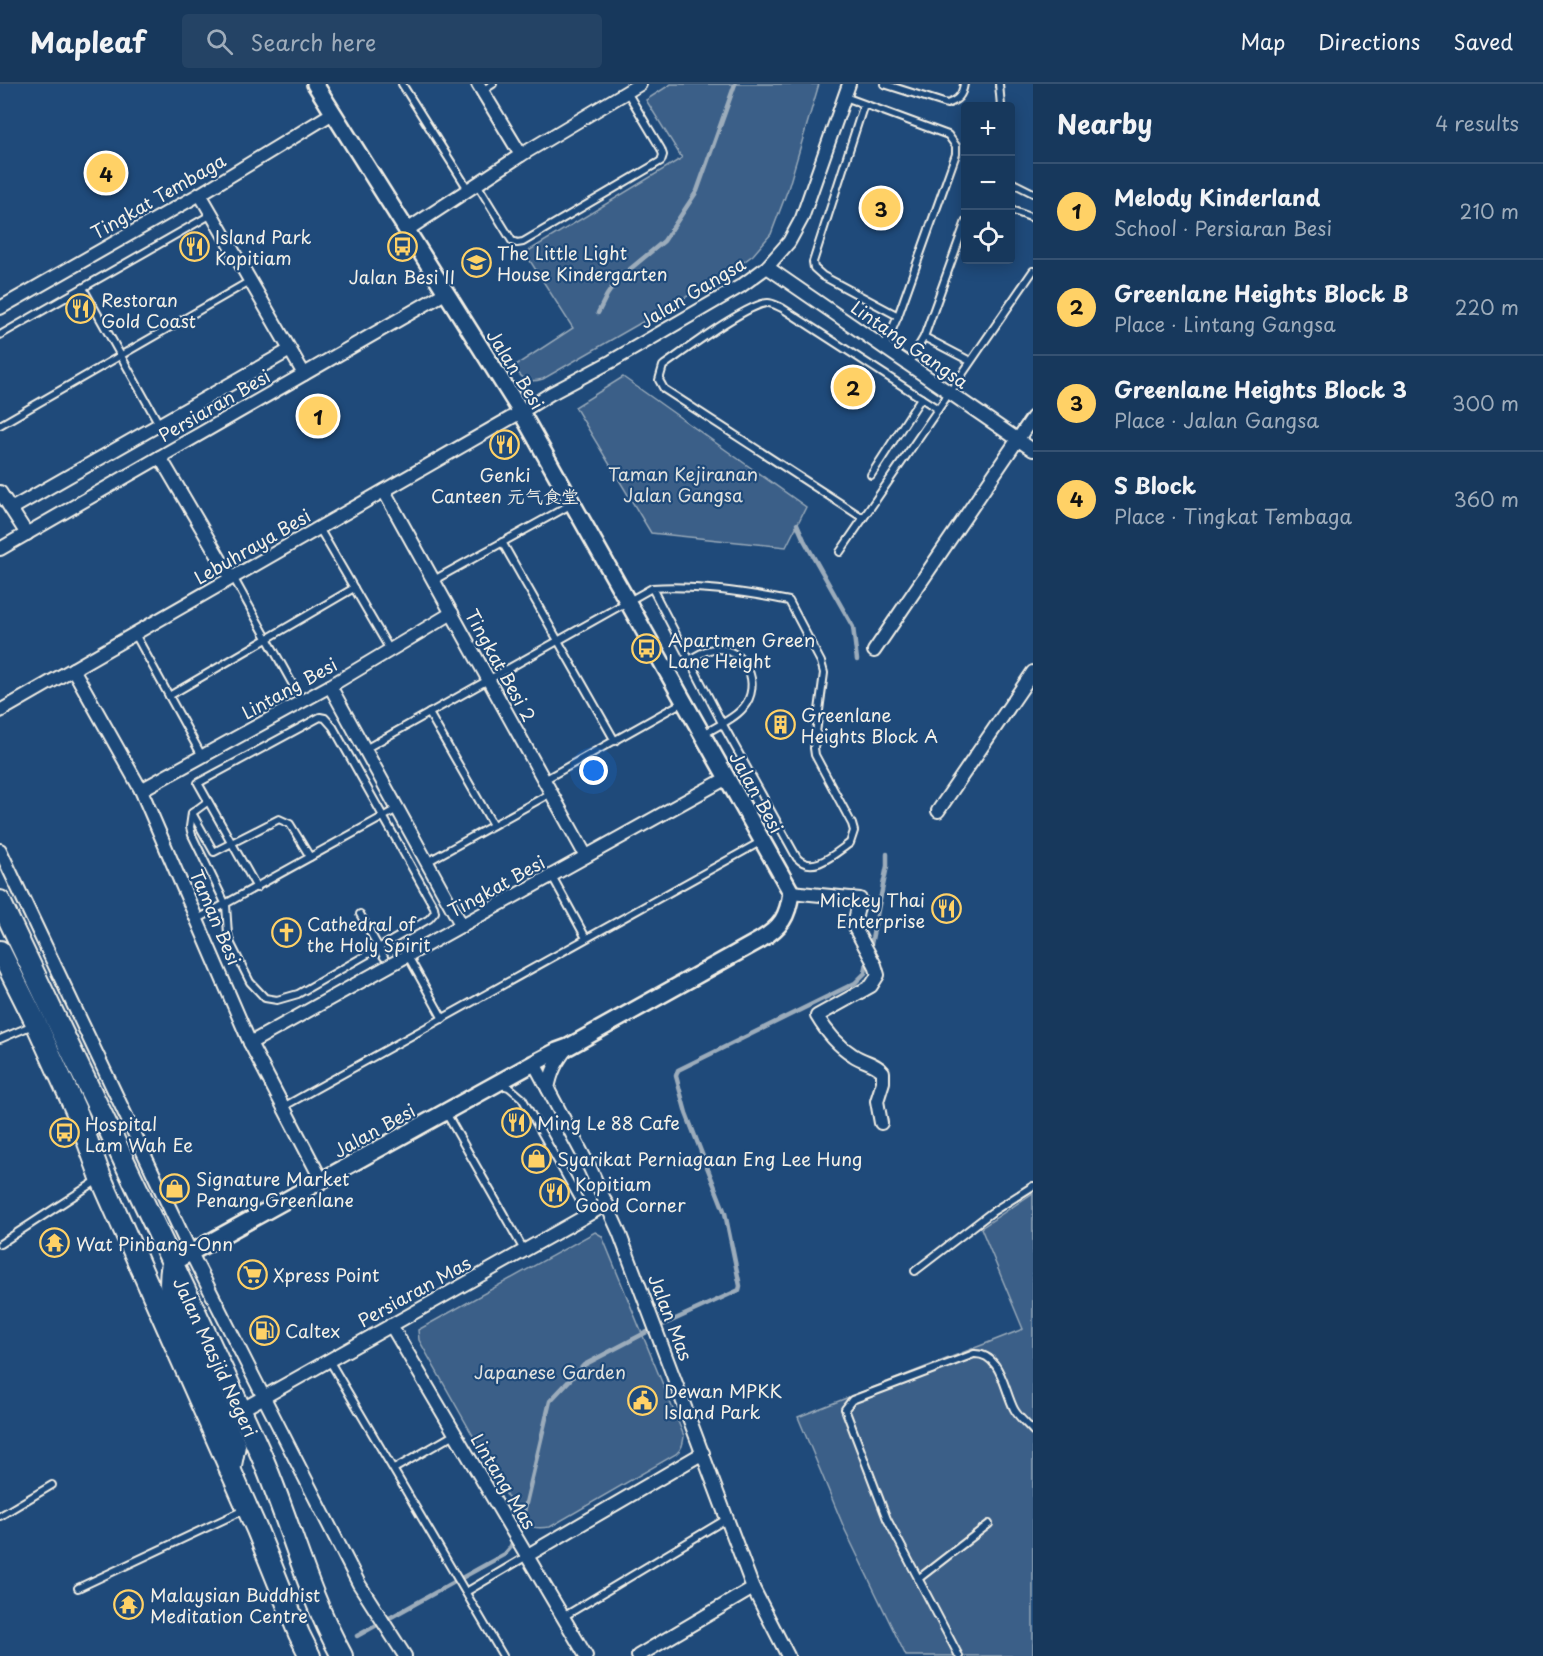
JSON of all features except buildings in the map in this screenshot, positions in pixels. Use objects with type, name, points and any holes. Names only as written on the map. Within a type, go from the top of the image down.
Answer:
[{"type":"highway","name":"Jalan Masjid Negeri","points":[[0,901],[259,1452],[315,1599],[342,1656]]},
{"type":"highway","name":"Jalan Masjid Negeri","points":[[0,951],[10,980],[36,1023],[78,1115],[101,1178],[310,1656]]},
{"type":"highway","points":[[172,1263],[169,1280],[173,1308],[235,1445],[230,1470]]},
{"type":"street","name":"Jalan Besi","points":[[172,1263],[495,1084],[568,1047],[769,934],[778,927],[790,907],[791,892],[521,412],[315,84]]},
{"type":"street","points":[[407,230],[521,155],[640,84]]},
{"type":"street","name":"Jalan Gangsa","points":[[521,412],[741,286],[767,267],[789,242],[802,218],[849,84]]},
{"type":"street","points":[[480,87],[521,155]]},
{"type":"street","name":"Tingkat Tembaga","points":[[0,308],[200,194],[333,113]]},
{"type":"street","points":[[200,194],[304,374]]},
{"type":"street","name":"Lintang Gangsa","points":[[767,267],[1033,450]]},
{"type":"street","name":"Persiaran Besi","points":[[0,549],[445,293]]},
{"type":"street","points":[[11,509],[290,350]]},
{"type":"street","name":"Lebuhraya Besi","points":[[0,711],[521,412]]},
{"type":"street","points":[[874,651],[1033,417]]},
{"type":"street","points":[[160,457],[232,578]]},
{"type":"street","name":"Tingkat Besi 2","points":[[384,491],[586,856]]},
{"type":"street","points":[[0,492],[27,534]]},
{"type":"street","name":"Lintang Besi","points":[[141,790],[330,686],[452,613]]},
{"type":"street","name":"Taman Besi","points":[[73,669],[141,790],[250,1043],[322,1181]]},
{"type":"street","points":[[938,811],[1033,672]]},
{"type":"street","points":[[330,686],[462,926]]},
{"type":"street","name":"Tingkat Besi","points":[[250,1043],[727,778]]},
{"type":"street","points":[[0,849],[191,1253],[359,1584],[405,1656]]},
{"type":"street","points":[[791,892],[860,899],[854,924],[878,975],[871,986],[817,1016],[835,1042],[855,1057],[876,1066],[883,1072],[883,1082],[877,1101],[881,1123]]},
{"type":"street","points":[[548,1089],[551,1072],[568,1047]]},
{"type":"street","name":"Jalan Mas","points":[[534,1063],[607,1204],[753,1588],[788,1656]]},
{"type":"street","name":"Persiaran Mas","points":[[239,1411],[607,1204]]},
{"type":"street","name":"Lintang Mas","points":[[391,1325],[586,1656]]},
{"type":"street","points":[[528,1555],[703,1453]]},
{"type":"street","points":[[638,1656],[753,1588]]},
{"type":"lane","points":[[402,84],[512,241],[517,243],[523,242],[661,161],[663,155],[661,149],[627,93]]},
{"type":"lane","points":[[480,87],[494,84]]},
{"type":"lane","points":[[884,84],[947,104],[957,100],[962,94],[964,84]]},
{"type":"lane","points":[[999,84],[1001,102]]},
{"type":"lane","points":[[845,97],[948,135],[956,146],[956,154],[898,316],[884,348]]},
{"type":"lane","points":[[864,104],[813,262],[814,267],[823,276],[898,316]]},
{"type":"lane","points":[[1015,184],[1033,193]]},
{"type":"lane","points":[[1015,211],[1033,218]]},
{"type":"lane","points":[[0,335],[212,214]]},
{"type":"lane","points":[[908,364],[924,337],[961,235]]},
{"type":"lane","points":[[840,552],[1033,271]]},
{"type":"lane","points":[[0,425],[250,281]]},
{"type":"lane","points":[[82,288],[159,425]]},
{"type":"lane","points":[[863,518],[664,389],[659,380],[663,366],[741,314],[760,304],[771,303],[938,409]]},
{"type":"lane","points":[[924,337],[970,361]]},
{"type":"lane","points":[[871,475],[921,398]]},
{"type":"lane","points":[[434,580],[572,504]]},
{"type":"lane","points":[[319,528],[390,650]]},
{"type":"lane","points":[[502,542],[615,741]]},
{"type":"lane","points":[[232,578],[303,701]]},
{"type":"lane","points":[[365,749],[652,588],[675,586],[764,596],[789,601],[821,662],[824,673],[815,755],[852,824],[854,831],[850,843],[820,863],[807,865],[800,861],[722,723],[652,588]]},
{"type":"lane","points":[[169,696],[354,588]]},
{"type":"lane","points":[[135,634],[203,756]]},
{"type":"lane","points":[[689,660],[705,651],[718,649],[738,656],[749,669],[752,680],[749,698],[743,708],[703,735]]},
{"type":"lane","points":[[544,780],[684,702]]},
{"type":"lane","points":[[429,713],[493,825]]},
{"type":"lane","points":[[207,802],[192,813],[190,827],[192,835],[226,904],[231,944],[250,982],[265,998],[277,1000],[298,994],[429,919],[435,912],[333,727],[325,718],[320,717],[200,780],[198,786],[257,888]]},
{"type":"lane","points":[[427,862],[552,793]]},
{"type":"lane","points":[[198,919],[397,809]]},
{"type":"lane","points":[[192,813],[214,852],[276,820],[283,819],[290,824],[310,857]]},
{"type":"lane","points":[[283,1107],[763,841]]},
{"type":"lane","points":[[552,876],[586,938]]},
{"type":"lane","points":[[360,914],[384,957]]},
{"type":"lane","points":[[408,956],[443,1019]]},
{"type":"lane","points":[[0,1039],[36,1023]]},
{"type":"lane","points":[[495,1084],[509,1087],[522,1098],[588,1215]]},
{"type":"lane","points":[[446,1112],[524,1251]]},
{"type":"lane","points":[[0,1244],[101,1178]]},
{"type":"lane","points":[[915,1270],[999,1207],[1033,1186]]},
{"type":"lane","points":[[959,1656],[887,1519],[844,1409],[852,1400],[974,1354],[981,1354],[993,1360],[1015,1412],[1033,1431]]},
{"type":"lane","points":[[329,1359],[503,1656]]},
{"type":"lane","points":[[394,1469],[455,1434]]},
{"type":"lane","points":[[0,1516],[52,1485]]},
{"type":"lane","points":[[78,1588],[247,1508]]},
{"type":"lane","points":[[563,1617],[728,1518]]},
{"type":"lane","points":[[918,1579],[988,1524]]},
{"type":"lane","points":[[465,1590],[528,1555]]},
{"type":"green space","points":[[671,84],[819,84],[788,189],[771,234],[753,255],[733,270],[543,379],[529,381],[513,367],[573,328],[525,253],[682,158],[646,100]]},
{"type":"green space","name":"Taman Kejiranan Jalan Gangsa","points":[[623,377],[806,507],[786,547],[651,533],[575,407]]},
{"type":"green space","points":[[1033,1193],[1033,1656],[906,1656],[845,1530],[798,1417],[1023,1329],[981,1228]]},
{"type":"green space","name":"Japanese Garden","points":[[595,1232],[602,1236],[684,1436],[683,1441],[676,1454],[550,1527],[534,1527],[520,1519],[419,1340],[418,1330]]},
{"type":"waterway","points":[[598,313],[618,279],[664,241],[697,191],[735,84]]},
{"type":"waterway","points":[[797,524],[853,627],[857,660]]},
{"type":"waterway","points":[[870,949],[887,866],[887,854]]},
{"type":"waterway","points":[[357,1636],[505,1554],[510,1548],[523,1516],[550,1401],[584,1365],[645,1333],[739,1290],[725,1213],[686,1113],[676,1076],[678,1070],[855,983],[865,973],[868,957]]},
{"type":"place","name":"S Block","points":[[106,173]]},
{"type":"place","name":"Greenlane Heights Block 3","points":[[881,208]]},
{"type":"place","name":"Island Park Kopitiam","points":[[194,246]]},
{"type":"place","name":"Jalan Besi II","points":[[402,247]]},
{"type":"place","name":"The Little Light House Kindergarten","points":[[476,262]]},
{"type":"place","name":"Restoran Gold Coast","points":[[80,309]]},
{"type":"place","name":"Greenlane Heights Block B","points":[[853,387]]},
{"type":"place","name":"Melody Kinderland","points":[[318,416]]},
{"type":"place","name":"Genki Canteen 元气食堂","points":[[505,445]]},
{"type":"place","name":"Apartmen Green Lane Height","points":[[647,649]]},
{"type":"place","name":"Greenlane Heights Block A","points":[[780,724]]},
{"type":"place","name":"Mickey Thai Enterprise","points":[[946,909]]},
{"type":"place","name":"Cathedral of the Holy Spirit","points":[[286,933]]},
{"type":"place","name":"Ming Le 88 Cafe","points":[[516,1122]]},
{"type":"place","name":"Hospital Lam Wah Ee","points":[[64,1133]]},
{"type":"place","name":"Syarikat Perniagaan Eng Lee Hung","points":[[536,1158]]},
{"type":"place","name":"Signature Market Penang Greenlane","points":[[175,1188]]},
{"type":"place","name":"Kopitiam Good Corner","points":[[554,1193]]},
{"type":"place","name":"Wat Pinbang-Onn","points":[[55,1243]]},
{"type":"place","name":"Xpress Point","points":[[252,1274]]},
{"type":"place","name":"Caltex","points":[[264,1330]]},
{"type":"place","name":"Dewan MPKK Island Park","points":[[643,1400]]},
{"type":"place","name":"Malaysian Buddhist Meditation Centre","points":[[129,1604]]}]
